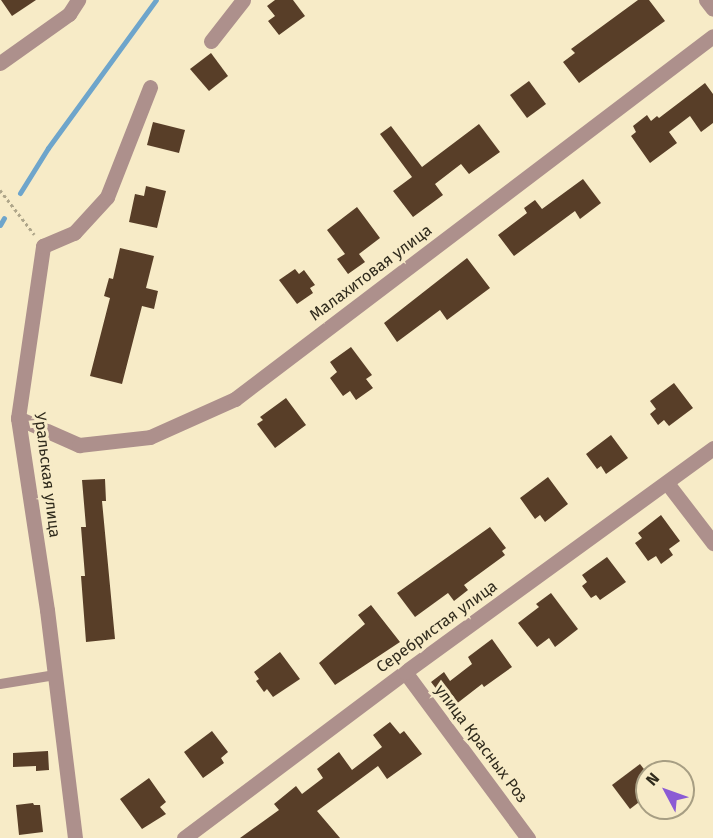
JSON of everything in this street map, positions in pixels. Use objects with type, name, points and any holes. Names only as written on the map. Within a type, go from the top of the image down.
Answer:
[{"type":"street","points":[[0,63],[69,14],[78,0]]},
{"type":"street","points":[[212,41],[243,0]]},
{"type":"street","points":[[706,0],[713,9]]},
{"type":"street","name":"Малахитовая улица","points":[[18,418],[79,445],[150,437],[235,399],[713,36]]},
{"type":"street","points":[[43,246],[74,234],[107,197],[150,87]]},
{"type":"street","name":"Уральская улица","points":[[43,246],[18,418],[55,675],[75,838]]},
{"type":"street","name":"Серебристая улица","points":[[184,838],[405,672],[713,448]]},
{"type":"street","points":[[667,483],[713,543]]},
{"type":"street","name":"улица Красных Роз","points":[[405,672],[528,838]]},
{"type":"lane","points":[[0,684],[55,675]]},
{"type":"path","points":[[0,190],[43,246]]},
{"type":"building","points":[[1,0],[36,0],[12,16]]},
{"type":"building","points":[[275,0],[293,0],[305,16],[279,35],[268,21],[275,16],[267,6]]},
{"type":"building","points":[[638,0],[649,0],[665,21],[579,83],[563,62],[575,53],[571,49]]},
{"type":"building","points":[[211,53],[228,76],[209,91],[190,69]]},
{"type":"building","points":[[529,81],[546,104],[527,118],[510,95]]},
{"type":"building","points":[[705,83],[713,94],[713,123],[701,132],[690,116],[669,132],[677,143],[650,163],[631,136],[636,132],[633,126],[647,115],[651,121],[657,116],[659,118]]},
{"type":"building","points":[[153,122],[185,130],[179,153],[147,145]]},
{"type":"building","points":[[479,124],[500,152],[469,174],[461,164],[435,184],[443,195],[413,217],[393,191],[412,177],[380,134],[391,126],[422,167]]},
{"type":"building","points":[[583,179],[601,203],[580,219],[575,211],[514,256],[498,235],[527,213],[524,208],[535,200],[542,209]]},
{"type":"building","points":[[146,186],[166,191],[157,228],[129,222],[135,194],[144,196]]},
{"type":"building","points":[[357,207],[380,238],[359,254],[365,262],[348,274],[337,259],[345,254],[327,230]]},
{"type":"building","points":[[120,248],[154,256],[146,288],[158,291],[154,309],[142,306],[122,384],[90,376],[110,298],[104,296],[109,278],[113,279]]},
{"type":"building","points":[[467,258],[490,288],[447,320],[440,310],[397,342],[384,323]]},
{"type":"building","points":[[295,269],[299,274],[304,270],[315,285],[310,288],[313,293],[297,304],[279,280]]},
{"type":"building","points":[[351,347],[372,375],[366,379],[373,388],[356,400],[350,391],[343,396],[330,378],[337,372],[330,362]]},
{"type":"building","points":[[674,383],[693,408],[669,426],[664,420],[658,425],[650,414],[656,409],[650,401]]},
{"type":"building","points":[[286,398],[306,425],[275,448],[257,424],[263,420],[260,417]]},
{"type":"building","points":[[611,435],[628,458],[606,474],[601,466],[597,469],[586,454]]},
{"type":"building","points":[[548,477],[568,504],[545,522],[540,515],[535,519],[520,498]]},
{"type":"building","points":[[105,479],[106,501],[102,501],[115,639],[86,642],[81,576],[85,576],[81,527],[86,527],[82,480]]},
{"type":"building","points":[[661,515],[680,541],[669,549],[673,555],[661,564],[656,556],[648,561],[635,543],[642,538],[638,533]]},
{"type":"building","points":[[490,527],[506,548],[502,551],[505,555],[464,585],[468,590],[454,601],[448,593],[415,617],[397,593]]},
{"type":"building","points":[[607,557],[626,582],[600,600],[596,595],[591,598],[582,586],[587,582],[582,575]]},
{"type":"building","points":[[551,593],[578,629],[555,647],[549,638],[537,647],[518,623],[539,607],[536,604]]},
{"type":"building","points":[[371,605],[400,642],[335,685],[319,663],[365,624],[358,615]]},
{"type":"building","points":[[492,639],[512,667],[484,687],[482,684],[451,708],[431,682],[444,672],[450,681],[472,664],[468,657]]},
{"type":"building","points":[[280,652],[300,679],[273,697],[267,689],[264,692],[256,681],[259,679],[254,672]]},
{"type":"building","points":[[390,722],[400,734],[404,731],[422,754],[387,779],[378,766],[317,811],[340,838],[240,838],[279,810],[274,804],[296,786],[302,794],[323,778],[317,769],[339,752],[352,770],[382,747],[373,735]]},
{"type":"building","points":[[212,731],[228,752],[221,758],[224,763],[203,778],[184,752]]},
{"type":"building","points":[[48,751],[49,770],[36,771],[36,766],[13,767],[13,753]]},
{"type":"building","points":[[635,768],[635,805],[630,809],[612,785]]},
{"type":"building","points":[[149,778],[166,802],[160,807],[166,814],[142,829],[120,799]]},
{"type":"building","points":[[33,803],[40,805],[43,832],[19,835],[16,805]]},
{"type":"waterway","points":[[20,193],[48,148],[156,0]]},
{"type":"waterway","points":[[0,225],[4,218]]}]
